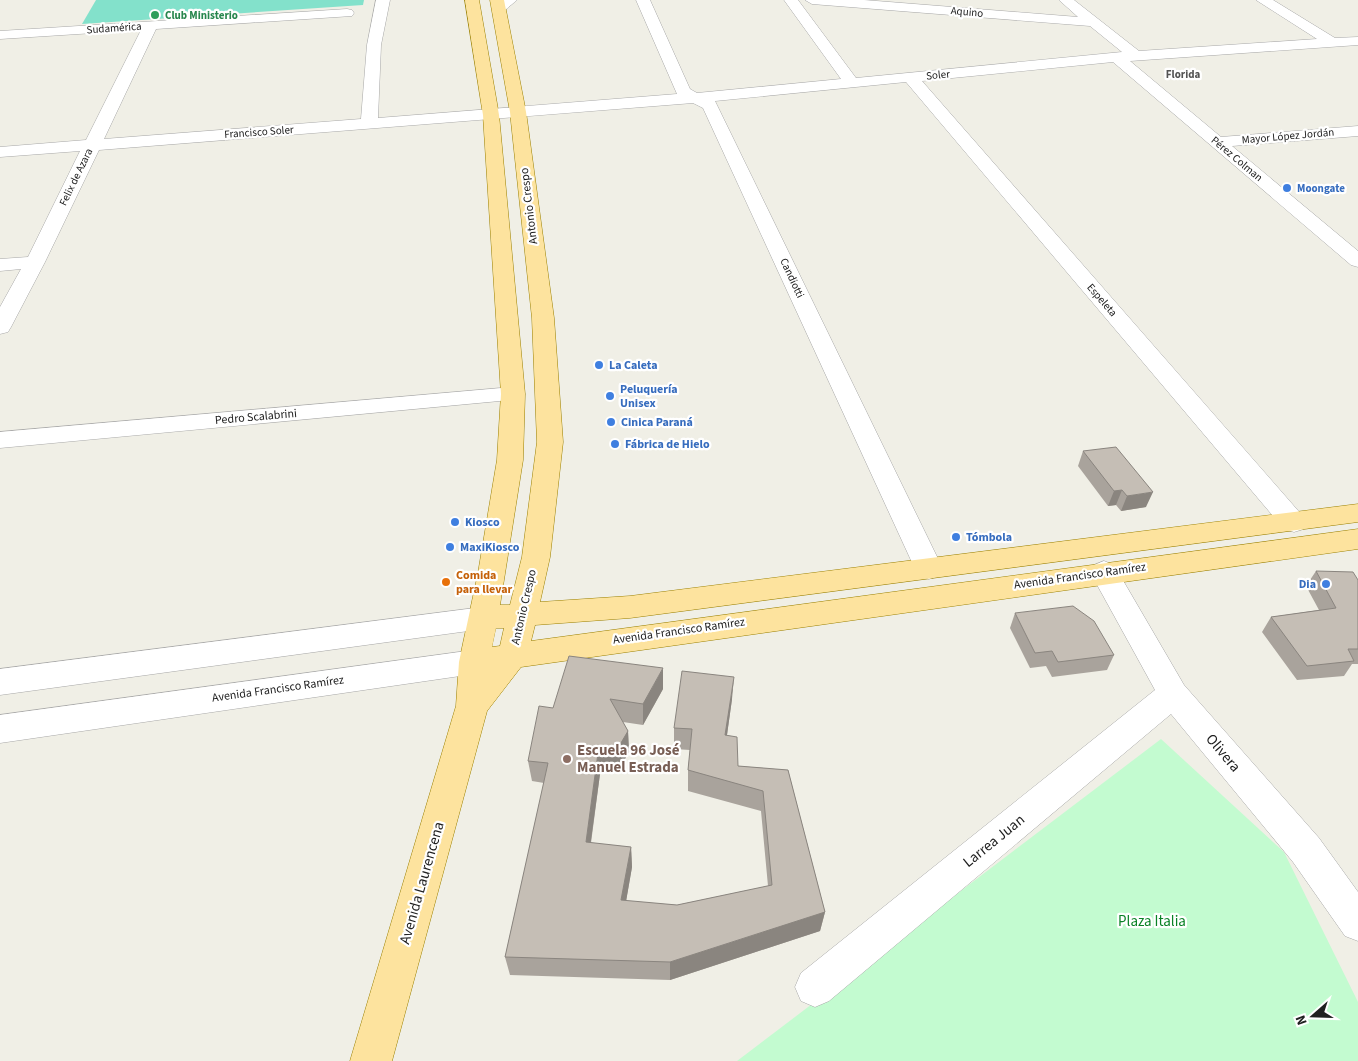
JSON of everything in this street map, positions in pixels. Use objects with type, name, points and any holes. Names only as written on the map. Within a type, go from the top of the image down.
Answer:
[{"type":"main road","points":[[472,0],[491,115],[513,394],[510,460],[474,662],[472,706]]},
{"type":"main road","name":"Antonio Crespo","points":[[472,706],[513,655],[536,557],[550,442],[542,318],[518,112],[502,3]]},
{"type":"main road","name":"Avenida Francisco Ramírez","points":[[483,618],[630,607],[929,570],[1358,513]]},
{"type":"main road","name":"Avenida Francisco Ramírez","points":[[474,662],[1104,572],[1358,539]]},
{"type":"main road","name":"Avenida Laurencena","points":[[371,1061],[472,706]]},
{"type":"street","points":[[369,124],[374,46],[383,0]]},
{"type":"street","name":"Candiotti","points":[[643,0],[683,92],[710,105],[929,570]]},
{"type":"street","points":[[791,0],[853,84]]},
{"type":"street","name":"Aquino","points":[[812,0],[1093,22]]},
{"type":"street","points":[[1066,0],[1136,56]]},
{"type":"street","points":[[1264,0],[1333,42]]},
{"type":"street","name":"Sudamérica","points":[[0,36],[347,13]]},
{"type":"street","name":"Felix de Azara","points":[[0,327],[35,262],[150,26]]},
{"type":"street","name":"Soler","points":[[518,112],[853,84],[1116,57],[1358,41]]},
{"type":"street","name":"Pérez Colman","points":[[1116,57],[1358,261]]},
{"type":"street","name":"Espeleta","points":[[911,78],[1294,522]]},
{"type":"street","name":"Francisco Soler","points":[[0,152],[518,112]]},
{"type":"street","name":"Mayor López Jordán","points":[[1217,142],[1358,131]]},
{"type":"street","points":[[0,264],[35,262]]},
{"type":"street","name":"Pedro Scalabrini","points":[[0,440],[513,394]]},
{"type":"street","name":"Olivera","points":[[1104,572],[1173,694],[1306,850],[1358,923]]},
{"type":"street","name":"Avenida Francisco Ramírez","points":[[0,682],[483,618]]},
{"type":"street","name":"Avenida Francisco Ramírez","points":[[0,729],[474,662]]},
{"type":"street","name":"Larrea Juan","points":[[814,987],[1173,694]]},
{"type":"green space","name":"Club Ministerio","points":[[96,0],[364,0],[363,5],[82,24]]},
{"type":"green space","name":"Plaza Italia","points":[[1161,739],[1284,852],[1358,1002],[1358,1061],[737,1061]]},
{"type":"building","points":[[1116,447],[1153,492],[1127,496],[1122,490],[1114,491],[1083,451]]},
{"type":"building","points":[[1316,571],[1353,572],[1358,580],[1358,649],[1348,649],[1354,661],[1307,666],[1271,617],[1336,608]]},
{"type":"building","points":[[1073,606],[1094,621],[1114,655],[1058,662],[1052,651],[1035,653],[1015,613]]},
{"type":"building","points":[[569,656],[663,668],[643,704],[610,699],[628,731],[618,748],[598,753],[586,842],[631,847],[621,900],[677,905],[772,885],[763,791],[688,770],[692,729],[674,728],[682,671],[734,677],[725,735],[737,737],[738,766],[788,770],[825,912],[670,962],[505,957],[548,763],[528,761],[539,706],[553,708]]},
{"type":"place","name":"Club Ministerio","points":[[155,15]]},
{"type":"place","name":"Moongate","points":[[1287,188]]},
{"type":"place","name":"La Caleta","points":[[599,365]]},
{"type":"place","name":"Peluquería Unisex","points":[[610,396]]},
{"type":"place","name":"Cinica Paraná","points":[[611,422]]},
{"type":"place","name":"Fábrica de Hielo","points":[[615,444]]},
{"type":"place","name":"Kiosco","points":[[455,522]]},
{"type":"place","name":"Tómbola","points":[[956,537]]},
{"type":"place","name":"MaxiKiosco","points":[[450,547]]},
{"type":"place","name":"Comida para llevar","points":[[446,582]]},
{"type":"place","name":"Dia","points":[[1326,584]]},
{"type":"place","name":"Escuela 96 José Manuel Estrada","points":[[567,759]]},
{"type":"district","name":"Florida","points":[[1183,74]]}]
